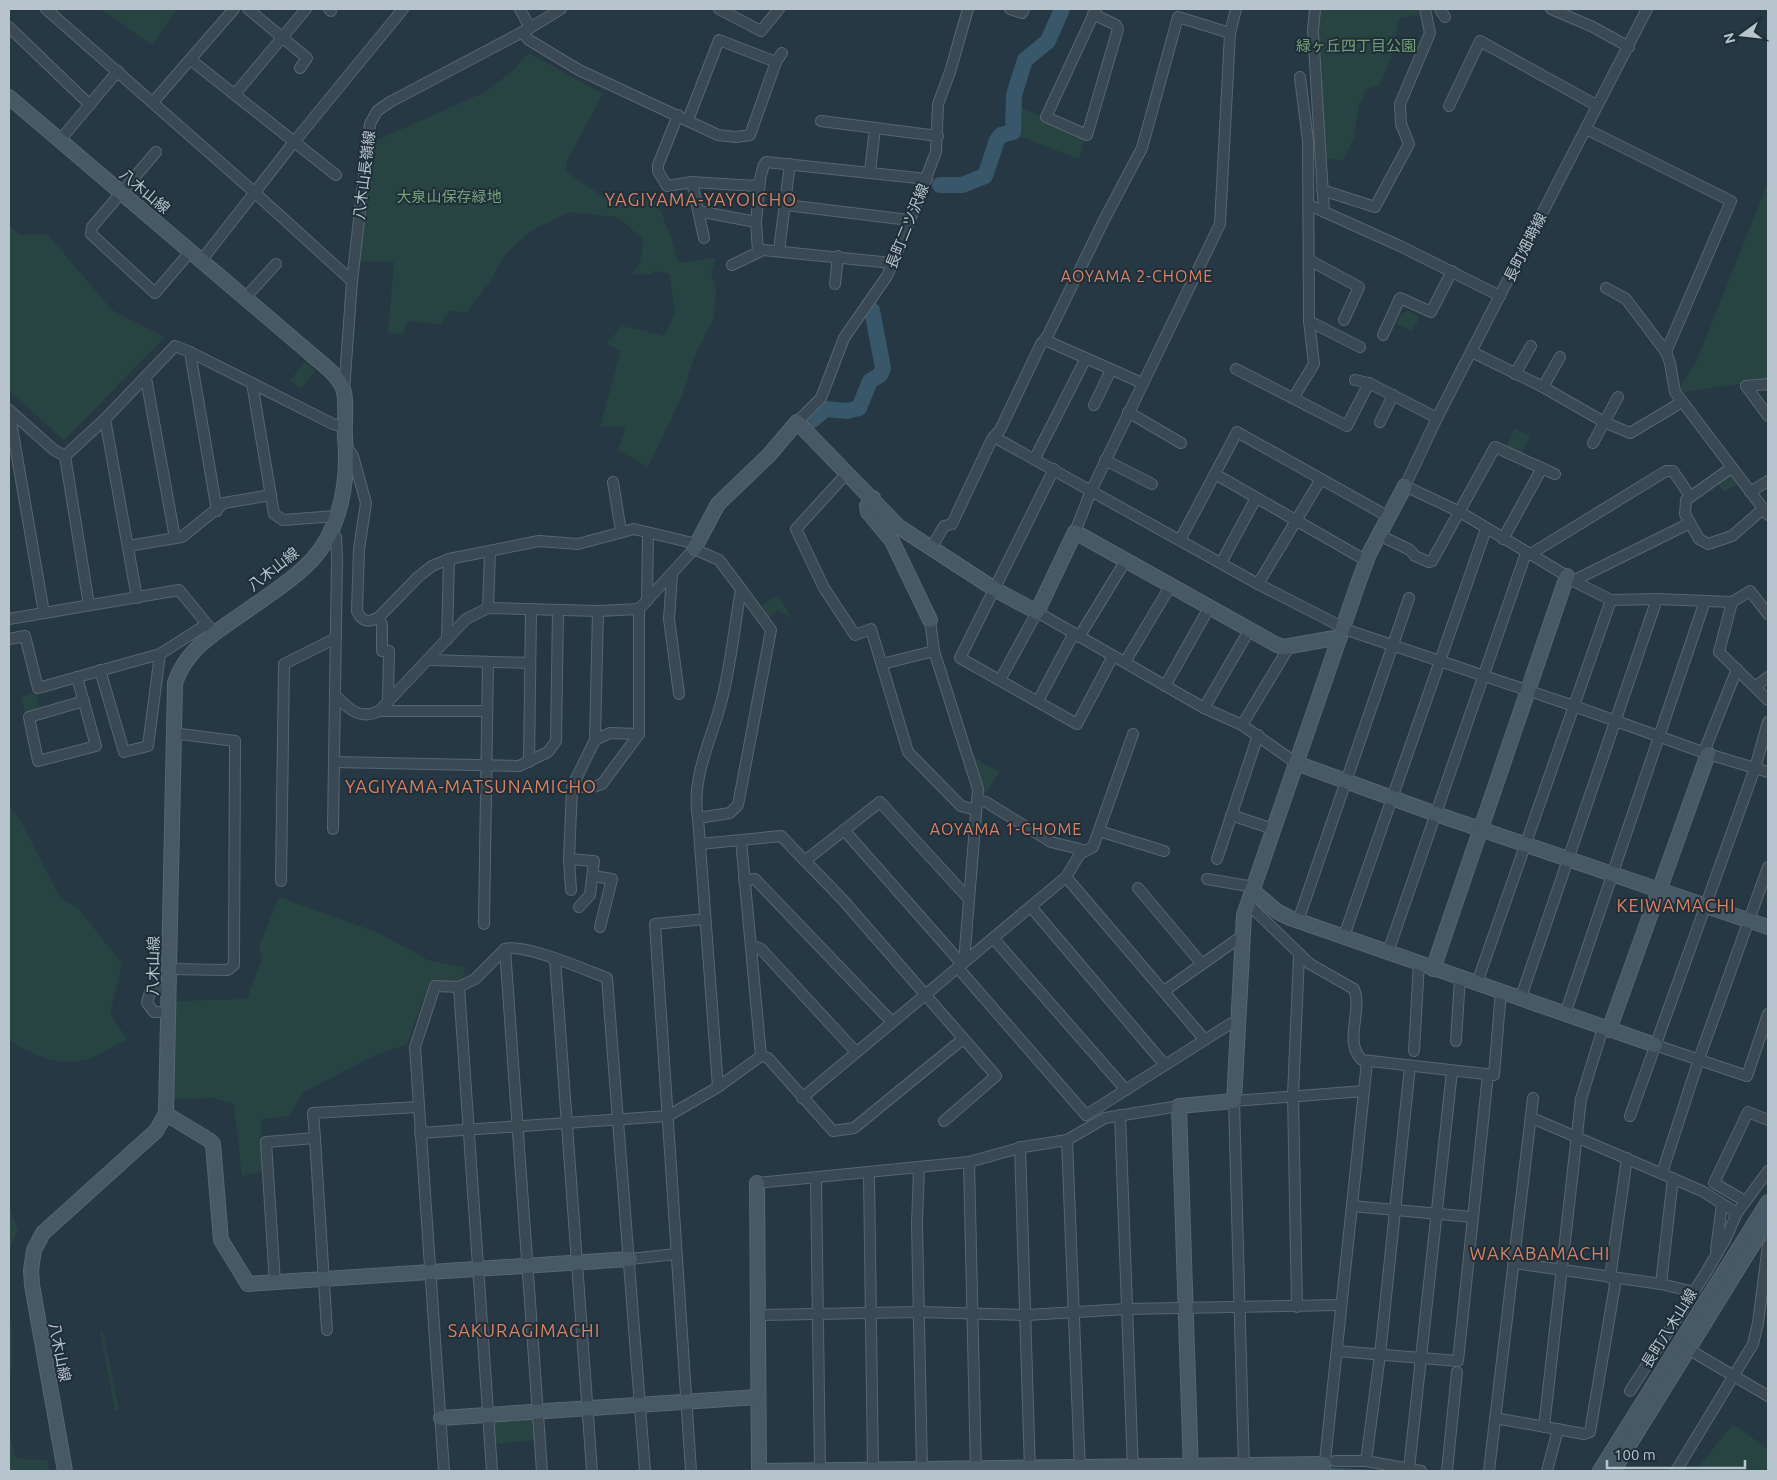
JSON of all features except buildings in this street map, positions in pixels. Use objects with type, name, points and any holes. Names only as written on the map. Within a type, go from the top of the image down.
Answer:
[{"type":"street","points":[[46,9],[153,102],[352,281]]},
{"type":"street","points":[[153,102],[234,9]]},
{"type":"street","points":[[248,9],[307,58],[300,68]]},
{"type":"street","points":[[235,94],[306,9]]},
{"type":"street","points":[[201,261],[254,192],[402,9]]},
{"type":"street","points":[[520,9],[530,40],[579,70],[718,135],[736,138],[750,135],[776,62],[782,53]]},
{"type":"street","name":"八木山長嶺線","points":[[344,391],[352,281],[368,132],[377,111],[390,102],[526,30],[561,9]]},
{"type":"street","points":[[719,9],[761,31],[779,9]]},
{"type":"street","name":"長町二ツ沢線","points":[[797,422],[821,398],[844,338],[887,276],[927,179],[936,152],[938,104],[950,72],[968,9]]},
{"type":"street","points":[[1010,9],[1022,14],[1024,9]]},
{"type":"street","points":[[1315,9],[1313,30],[1324,212]]},
{"type":"street","points":[[1322,190],[1375,208],[1409,144],[1402,124],[1400,104],[1430,33],[1425,9]]},
{"type":"street","points":[[1551,9],[1593,27],[1628,47]]},
{"type":"street","name":"長町畑塒線","points":[[1405,486],[1586,129],[1596,105],[1647,9]]},
{"type":"street","points":[[1000,680],[1037,612],[1075,532],[1105,460],[1220,224],[1230,33],[1236,10]]},
{"type":"street","points":[[1094,11],[1116,25],[1118,29],[1086,135],[1046,117],[1094,11]]},
{"type":"street","points":[[932,547],[944,526],[952,524],[994,437],[1000,430],[1142,148],[1180,13],[1230,33]]},
{"type":"street","points":[[9,27],[90,106]]},
{"type":"street","points":[[688,120],[719,40],[776,62]]},
{"type":"street","points":[[1449,106],[1480,41],[1596,105]]},
{"type":"street","points":[[191,60],[336,176]]},
{"type":"street","points":[[60,140],[118,71]]},
{"type":"street","points":[[1294,397],[1314,364],[1309,321],[1308,141],[1300,77]]},
{"type":"street","name":"八木山線","points":[[9,98],[331,372],[344,391],[346,446],[343,492],[330,534],[311,561],[210,629],[189,654],[180,668],[175,683],[166,1107],[156,1131],[43,1233],[34,1250],[30,1270],[34,1302],[65,1471]]},
{"type":"street","points":[[678,116],[658,171],[667,186],[692,182],[756,186],[760,182]]},
{"type":"street","points":[[821,121],[938,136]]},
{"type":"street","points":[[870,171],[875,128]]},
{"type":"street","points":[[1586,129],[1731,201],[1666,352]]},
{"type":"street","points":[[156,152],[92,227],[91,234],[155,293],[190,252]]},
{"type":"street","points":[[758,252],[756,222],[762,167],[766,162],[870,171],[927,179]]},
{"type":"street","points":[[779,250],[790,164]]},
{"type":"street","points":[[692,182],[704,238]]},
{"type":"street","points":[[786,205],[909,220]]},
{"type":"street","points":[[1309,205],[1500,296]]},
{"type":"street","points":[[698,211],[756,222]]},
{"type":"street","points":[[732,265],[763,250],[779,250],[892,263]]},
{"type":"street","points":[[835,284],[838,256]]},
{"type":"street","points":[[1309,260],[1359,287],[1344,320]]},
{"type":"street","points":[[245,298],[276,264]]},
{"type":"street","points":[[1383,335],[1400,298],[1431,312],[1452,272]]},
{"type":"street","points":[[1606,288],[1626,299],[1666,352],[1675,392],[1766,512],[1732,536],[1708,544],[1699,539],[1685,514],[1686,500],[1731,468]]},
{"type":"street","points":[[1309,321],[1360,347]]},
{"type":"street","points":[[1045,340],[1142,383]]},
{"type":"street","points":[[1515,374],[1531,346]]},
{"type":"street","points":[[65,456],[146,378],[171,347],[190,352],[324,420],[344,427]]},
{"type":"street","points":[[190,352],[217,511]]},
{"type":"street","points":[[1472,352],[1543,386],[1604,422],[1630,433],[1682,402]]},
{"type":"street","points":[[1034,458],[1086,358]]},
{"type":"street","points":[[1543,386],[1560,358]]},
{"type":"street","points":[[1236,369],[1294,397],[1347,426],[1369,383]]},
{"type":"street","points":[[1094,405],[1111,370]]},
{"type":"street","points":[[146,378],[174,538]]},
{"type":"street","points":[[1355,380],[1369,383],[1438,418]]},
{"type":"street","points":[[252,383],[274,514],[283,520],[336,516]]},
{"type":"street","points":[[1768,384],[1746,386],[1768,416]]},
{"type":"street","points":[[1380,422],[1393,395]]},
{"type":"street","points":[[1593,442],[1618,396]]},
{"type":"street","points":[[9,410],[54,450],[65,456]]},
{"type":"street","points":[[9,410],[11,434],[44,613]]},
{"type":"street","points":[[1128,412],[1182,443]]},
{"type":"street","points":[[105,419],[137,598]]},
{"type":"street","points":[[572,787],[593,787],[602,784],[639,734],[640,609],[696,546],[718,504],[769,455],[797,422],[899,526],[996,590],[1204,708],[1242,725],[1296,762],[1436,814],[1768,927]]},
{"type":"street","points":[[1180,540],[1237,432],[1389,516]]},
{"type":"street","points":[[994,437],[1342,632],[1392,644],[1706,753],[1768,772]]},
{"type":"street","points":[[346,446],[353,456],[366,503],[359,549],[357,611],[360,618],[365,621],[372,621],[379,617],[418,577],[432,566],[449,559],[539,541],[578,544],[634,530],[696,546],[720,560],[771,630],[738,805],[730,813],[698,818]]},
{"type":"street","points":[[1380,535],[1410,550],[1415,556],[1429,562],[1432,561],[1495,447],[1555,474]]},
{"type":"street","points":[[65,456],[89,605]]},
{"type":"street","points":[[1105,460],[1152,484]]},
{"type":"street","points":[[1503,539],[1542,468]]},
{"type":"street","points":[[1054,469],[996,590],[960,658],[1077,724],[1113,656]]},
{"type":"street","points":[[1388,952],[1483,675],[1527,554],[1666,471],[1673,471],[1690,496]]},
{"type":"street","points":[[847,473],[796,529],[824,588],[855,635],[871,629],[908,752],[962,806],[986,802],[1051,842],[1084,850],[1094,847],[1132,734]]},
{"type":"street","points":[[1214,474],[1367,561]]},
{"type":"street","points":[[1258,584],[1321,479]]},
{"type":"street","points":[[1750,492],[1768,481]]},
{"type":"street","points":[[613,482],[621,532]]},
{"type":"street","points":[[1244,1468],[1234,1100],[1242,936],[1251,893],[1367,561],[1405,486],[1460,512],[1527,554],[1611,600],[1657,599],[1732,602],[1750,591],[1768,614]]},
{"type":"street","points":[[128,546],[182,537],[217,511],[224,503],[271,495]]},
{"type":"street","points":[[873,498],[868,506],[868,512],[892,541],[930,620],[934,652],[978,790],[969,899],[961,965]]},
{"type":"street","points":[[1221,563],[1256,498]]},
{"type":"street","points":[[1433,969],[1528,691],[1570,578],[1690,523]]},
{"type":"street","points":[[1344,936],[1486,528]]},
{"type":"street","points":[[1075,532],[1277,645],[1289,647],[1342,632]]},
{"type":"street","points":[[647,601],[648,533]]},
{"type":"street","points":[[330,534],[336,538],[336,696],[333,829]]},
{"type":"street","points":[[488,608],[490,552]]},
{"type":"street","points":[[448,640],[449,559]]},
{"type":"street","points":[[1038,701],[1076,635],[1126,560]]},
{"type":"street","points":[[672,575],[669,619],[679,694]]},
{"type":"street","points":[[1124,662],[1171,585]]},
{"type":"street","points":[[718,1087],[698,818],[695,802],[706,747],[723,696],[741,589]]},
{"type":"street","points":[[9,619],[179,590],[210,629],[160,654],[38,688],[25,636],[9,639]]},
{"type":"street","points":[[1298,921],[1409,598]]},
{"type":"street","points":[[1521,998],[1657,599]]},
{"type":"street","points":[[1477,983],[1611,600]]},
{"type":"street","points":[[1565,1014],[1705,601]]},
{"type":"street","points":[[1732,602],[1719,652],[1768,700]]},
{"type":"street","points":[[1165,686],[1210,606]]},
{"type":"street","points":[[336,696],[348,710],[359,714],[370,715],[379,710],[430,660],[466,619],[488,608],[598,611],[640,609]]},
{"type":"street","points":[[529,762],[531,610]]},
{"type":"street","points":[[334,762],[519,766],[548,752],[556,741],[558,610]]},
{"type":"street","points":[[571,890],[569,859],[572,787],[595,740],[598,611]]},
{"type":"street","points":[[379,617],[382,625],[382,650],[389,651],[388,703]]},
{"type":"street","points":[[1204,708],[1250,630]]},
{"type":"street","points":[[281,881],[284,664],[336,638]]},
{"type":"street","points":[[1242,725],[1289,647]]},
{"type":"street","points":[[882,664],[934,652]]},
{"type":"street","points":[[100,670],[124,752],[148,746],[160,654]]},
{"type":"street","points":[[430,660],[530,663]]},
{"type":"street","points":[[484,924],[488,662]]},
{"type":"street","points":[[1544,1426],[1578,1138],[1581,1098],[1659,890],[1737,669]]},
{"type":"street","points":[[1755,687],[1768,676]]},
{"type":"street","points":[[76,677],[84,701],[96,746],[38,761],[29,717],[84,701]]},
{"type":"street","points":[[379,710],[487,711]]},
{"type":"street","points":[[1630,1116],[1755,768],[1768,722]]},
{"type":"street","points":[[169,969],[228,970],[234,965],[235,741],[173,733]]},
{"type":"street","points":[[595,740],[610,734],[639,734]]},
{"type":"street","points":[[1217,859],[1258,735]]},
{"type":"street","points":[[806,860],[880,802],[969,899]]},
{"type":"street","points":[[1230,815],[1273,829]]},
{"type":"street","points":[[844,830],[961,965],[1086,1115],[1230,1024],[1238,1023]]},
{"type":"street","points":[[1099,831],[1164,851]]},
{"type":"street","points":[[700,844],[781,836],[806,860],[925,995],[996,1076],[944,1121]]},
{"type":"street","points":[[741,840],[761,1056]]},
{"type":"street","points":[[802,1098],[1066,877],[1084,850]]},
{"type":"street","points":[[569,859],[594,861],[590,896],[579,908]]},
{"type":"street","points":[[1662,1173],[1699,1059],[1768,867]]},
{"type":"street","points":[[593,876],[612,879],[600,927]]},
{"type":"street","points":[[1066,877],[1206,1040]]},
{"type":"street","points":[[744,880],[755,878],[892,1022]]},
{"type":"street","points":[[1207,879],[1251,893],[1278,912],[1298,921],[1606,1029],[1747,1076],[1768,1014]]},
{"type":"street","points":[[1138,888],[1202,964]]},
{"type":"street","points":[[1251,893],[1299,956],[1354,989],[1358,999],[1353,1046],[1355,1053],[1362,1060],[1494,1075],[1501,991]]},
{"type":"street","points":[[1031,907],[1165,1065]]},
{"type":"street","points":[[691,1471],[655,924],[706,919]]},
{"type":"street","points":[[1164,991],[1242,936]]},
{"type":"street","points":[[993,938],[1126,1090]]},
{"type":"street","points":[[751,945],[761,949],[856,1052]]},
{"type":"street","points":[[444,1471],[414,1048],[435,986],[459,987],[475,979],[505,949],[513,947],[555,959],[607,978],[645,1471]]},
{"type":"street","points":[[505,949],[542,1471]]},
{"type":"street","points":[[1297,1307],[1293,1095],[1299,956]]},
{"type":"street","points":[[555,959],[592,1471]]},
{"type":"street","points":[[1414,1051],[1419,963]]},
{"type":"street","points":[[1456,1041],[1460,977]]},
{"type":"street","points":[[459,987],[492,1471]]},
{"type":"street","points":[[168,991],[155,990],[150,992],[147,1003],[154,1012],[168,1012]]},
{"type":"street","points":[[761,1056],[768,1058],[833,1131],[854,1128],[963,1039]]},
{"type":"street","points":[[420,1133],[668,1116],[718,1087],[761,1056]]},
{"type":"street","points":[[1328,1465],[1341,1305],[1367,1061]]},
{"type":"street","points":[[1366,1461],[1380,1355],[1410,1066]]},
{"type":"street","points":[[1409,1469],[1452,1071]]},
{"type":"street","points":[[1337,1351],[1458,1361],[1488,1074]]},
{"type":"street","points":[[1364,1091],[1293,1095],[1179,1106],[1105,1118],[1067,1140],[1020,1147],[969,1162],[919,1169],[757,1183],[759,1471],[1244,1468],[1328,1465],[1366,1461],[1421,1471]]},
{"type":"street","points":[[1488,1471],[1532,1118],[1532,1098]]},
{"type":"street","points":[[327,1330],[313,1113],[418,1106]]},
{"type":"street","points":[[1179,1106],[1191,1468]]},
{"type":"street","points":[[166,1107],[212,1144],[221,1240],[244,1280],[253,1284],[630,1259],[676,1254]]},
{"type":"street","points":[[1745,1201],[1714,1183],[1748,1112],[1768,1120]]},
{"type":"street","points":[[1120,1115],[1132,1469]]},
{"type":"street","points":[[1532,1118],[1673,1178],[1737,1213]]},
{"type":"street","points":[[275,1283],[266,1142],[314,1138]]},
{"type":"street","points":[[1067,1140],[1080,1469]]},
{"type":"street","points":[[1020,1147],[1027,1315],[1030,1469]]},
{"type":"street","points":[[1495,1418],[1584,1434],[1590,1432],[1613,1279],[1627,1158]]},
{"type":"street","points":[[969,1162],[976,1470]]},
{"type":"street","points":[[919,1169],[922,1470]]},
{"type":"street","points":[[1630,1391],[1716,1256],[1737,1213],[1768,1171]]},
{"type":"street","points":[[868,1173],[873,1470]]},
{"type":"street","points":[[816,1178],[820,1471]]},
{"type":"street","points":[[1661,1284],[1673,1178]]},
{"type":"street","name":"長町八木山線","points":[[1600,1471],[1726,1266],[1768,1202]]},
{"type":"street","points":[[1716,1256],[1722,1204]]},
{"type":"street","points":[[1352,1206],[1472,1217]]},
{"type":"street","points":[[1613,1471],[1767,1224]]},
{"type":"street","points":[[1676,1471],[1753,1344],[1763,1324],[1768,1245]]},
{"type":"street","points":[[1514,1263],[1613,1279],[1661,1284],[1694,1292]]},
{"type":"street","points":[[758,1315],[919,1312],[1027,1315],[1127,1309],[1341,1305]]},
{"type":"street","points":[[1688,1349],[1768,1396]]},
{"type":"street","points":[[1447,1471],[1457,1372]]},
{"type":"street","points":[[441,1418],[758,1397]]},
{"type":"street","points":[[1547,1471],[1558,1429]]},
{"type":"green space","points":[[100,9],[177,9],[152,45]]},
{"type":"green space","name":"緑ヶ丘四丁目公園","points":[[1321,9],[1417,9],[1419,15],[1399,18],[1391,57],[1380,85],[1364,90],[1363,102],[1359,103],[1354,138],[1343,160],[1325,159],[1319,14]]},
{"type":"green space","name":"大泉山保存緑地","points":[[529,53],[603,94],[568,158],[565,171],[612,203],[629,199],[638,191],[658,205],[671,237],[678,263],[716,258],[711,272],[716,289],[714,318],[694,357],[682,396],[648,467],[618,450],[626,427],[600,427],[621,351],[606,344],[622,326],[664,336],[675,313],[669,274],[654,271],[650,274],[632,275],[641,261],[643,239],[617,217],[570,212],[532,230],[505,254],[490,282],[467,312],[449,311],[440,324],[407,321],[403,335],[388,333],[394,262],[359,261],[375,141],[485,92],[510,73]]},
{"type":"green space","points":[[1020,106],[1085,139],[1079,159],[1017,135]]},
{"type":"green space","points":[[1768,183],[1768,380],[1683,392],[1680,387],[1696,362]]},
{"type":"green space","points":[[9,226],[21,235],[47,234],[112,310],[165,337],[64,440],[9,390]]},
{"type":"green space","points":[[1409,311],[1420,317],[1412,331],[1396,324],[1402,313]]},
{"type":"green space","points":[[305,362],[315,371],[301,389],[290,380]]},
{"type":"green space","points":[[1515,428],[1530,436],[1521,453],[1507,446]]},
{"type":"green space","points":[[1727,476],[1732,476],[1737,484],[1724,492],[1718,484]]},
{"type":"green space","points":[[779,595],[792,619],[778,610],[769,618],[762,605]]},
{"type":"green space","points":[[36,693],[40,710],[25,714],[21,697]]},
{"type":"green space","points":[[973,757],[999,772],[985,795]]},
{"type":"green space","points":[[9,807],[18,816],[60,898],[77,907],[122,964],[110,1014],[127,1039],[93,1057],[71,1062],[49,1059],[27,1051],[9,1039]]},
{"type":"green space","points":[[279,897],[379,933],[428,960],[465,968],[462,981],[457,983],[430,981],[407,1044],[373,1056],[303,1093],[289,1116],[261,1119],[262,1172],[242,1176],[234,1104],[213,1098],[173,1099],[175,1001],[247,999],[262,958],[259,946]]},
{"type":"green space","points":[[9,1207],[18,1230],[9,1248]]},
{"type":"green space","points":[[9,1322],[12,1327],[12,1363],[9,1382]]},
{"type":"green space","points":[[100,1331],[103,1332],[119,1410],[115,1411]]},
{"type":"green space","points":[[533,1416],[535,1440],[495,1444],[493,1419]]},
{"type":"green space","points":[[1733,1424],[1768,1449],[1768,1471],[1695,1471]]},
{"type":"green space","points":[[9,1432],[16,1459],[47,1460],[49,1471],[9,1471]]},
{"type":"waterway","points":[[940,185],[962,185],[985,176],[997,140],[1001,135],[1013,132],[1014,95],[1025,60],[1048,41],[1062,9]]},
{"type":"waterway","points":[[811,421],[826,409],[847,411],[859,408],[870,381],[880,375],[883,368],[872,310]]},
{"type":"waterway","points":[[1328,1469],[1373,1471]]},
{"type":"district","name":"YAGIYAMA-YAYOICHO","points":[[701,199]]},
{"type":"district","name":"AOYAMA 2-CHOME","points":[[1137,276]]},
{"type":"district","name":"YAGIYAMA-MATSUNAMICHO","points":[[471,786]]},
{"type":"district","name":"AOYAMA 1-CHOME","points":[[1006,829]]},
{"type":"district","name":"KEIWAMACHI","points":[[1676,905]]},
{"type":"district","name":"WAKABAMACHI","points":[[1540,1253]]},
{"type":"district","name":"SAKURAGIMACHI","points":[[524,1330]]}]
